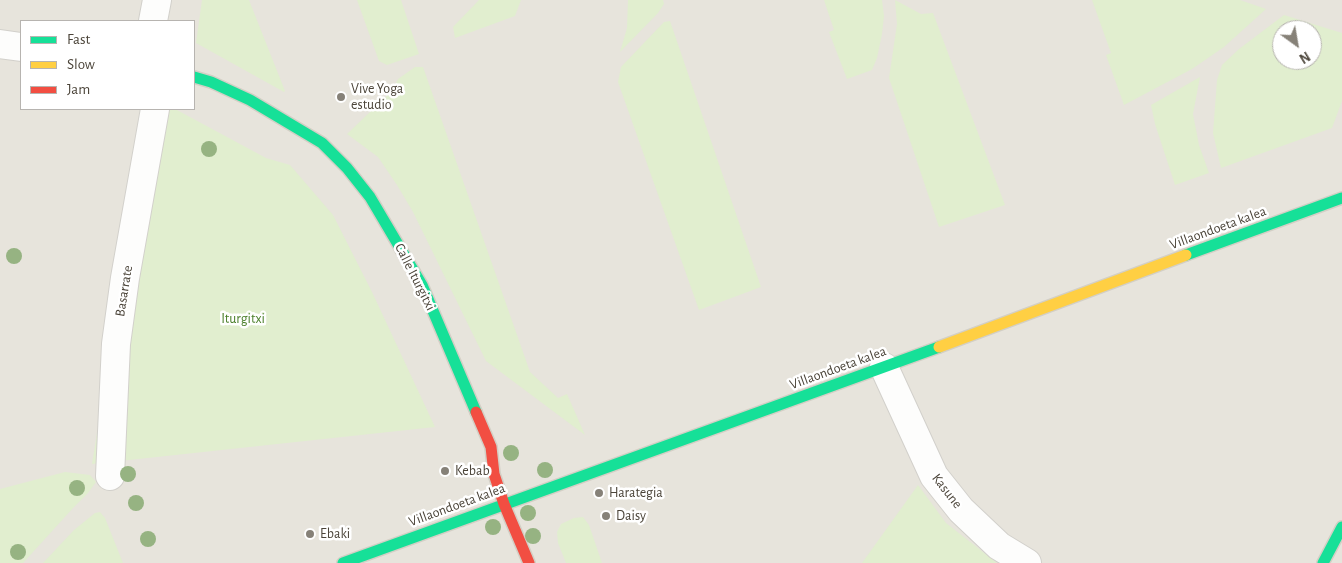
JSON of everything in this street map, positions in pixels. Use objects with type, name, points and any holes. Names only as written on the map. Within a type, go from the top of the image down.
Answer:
[{"type":"street","points":[[153,20],[157,0]]},
{"type":"street","points":[[169,20],[172,0]]},
{"type":"street","points":[[0,44],[20,47]]},
{"type":"street","points":[[0,55],[20,58]]},
{"type":"street","name":"Calle Iturgitxi","points":[[195,77],[211,82],[250,100],[322,143],[347,168],[370,197],[422,285],[491,447],[494,474],[504,504],[529,563]]},
{"type":"street","name":"Basarrate","points":[[110,476],[116,344],[125,278],[155,110]]},
{"type":"street","name":"Villaondoeta kalea","points":[[343,563],[884,367],[1342,198]]},
{"type":"street","name":"Kasune","points":[[884,367],[934,476],[961,510],[999,546],[1027,563]]},
{"type":"street","points":[[1323,563],[1342,527]]},
{"type":"shaded area","points":[[0,0],[1342,0],[1342,563],[0,563]]},
{"type":"green space","points":[[202,0],[249,0],[284,92],[196,43]]},
{"type":"green space","points":[[357,0],[401,0],[419,54],[387,65],[379,61]]},
{"type":"green space","points":[[479,0],[521,0],[515,16],[455,38],[453,27]]},
{"type":"green space","points":[[628,0],[663,0],[664,4],[658,13],[620,52],[627,28]]},
{"type":"green space","points":[[824,0],[882,0],[884,16],[882,34],[877,58],[872,70],[847,79],[829,32],[834,30]]},
{"type":"green space","points":[[895,0],[921,14],[933,13],[1005,205],[939,227],[889,78],[897,24]]},
{"type":"green space","points":[[1092,0],[1240,0],[1266,9],[1224,47],[1192,69],[1124,105],[1106,55],[1111,53]]},
{"type":"green space","points":[[1284,15],[1300,20],[1277,20]]},
{"type":"green space","points":[[670,21],[761,287],[699,310],[618,82],[621,67],[664,22]]},
{"type":"green space","points":[[1272,24],[1272,70],[1322,70],[1322,27],[1342,33],[1342,101],[1332,128],[1221,168],[1213,133],[1217,80],[1222,65],[1239,49]]},
{"type":"green space","points":[[415,67],[423,67],[530,372],[558,398],[567,394],[585,435],[486,361],[413,212],[397,185],[378,157],[347,134],[392,91],[398,79]]},
{"type":"green space","points":[[1200,77],[1193,114],[1199,145],[1209,173],[1175,185],[1155,124],[1151,105]]},
{"type":"green space","name":"Iturgitxi","points":[[149,110],[177,110],[266,158],[290,165],[333,215],[372,292],[435,427],[92,464]]},
{"type":"green space","points":[[65,472],[90,475],[96,482],[23,563],[0,563],[0,489]]},
{"type":"green space","points":[[918,485],[946,523],[997,563],[862,563]]},
{"type":"green space","points":[[100,512],[105,518],[123,563],[43,563],[74,530],[95,513]]},
{"type":"green space","points":[[583,517],[589,525],[602,563],[566,563],[558,543],[557,532],[561,524],[574,518]]},
{"type":"traffic: fast","points":[[195,77],[211,82],[250,100],[322,143],[347,168],[370,197],[422,285],[476,412]]},
{"type":"traffic: fast","points":[[1186,255],[1342,198]]},
{"type":"traffic: fast","points":[[343,563],[939,347]]},
{"type":"traffic: fast","points":[[1323,563],[1342,527]]},
{"type":"traffic: slow","points":[[939,347],[1186,255]]},
{"type":"traffic: jam","points":[[476,412],[491,447],[494,474],[504,504],[529,563]]},
{"type":"place","name":"Vive Yoga estudio","points":[[341,97]]},
{"type":"place","name":"Kebab","points":[[445,471]]},
{"type":"place","name":"Harategia","points":[[599,493]]},
{"type":"place","name":"Daisy","points":[[606,516]]},
{"type":"place","name":"Ebaki","points":[[310,534]]}]
